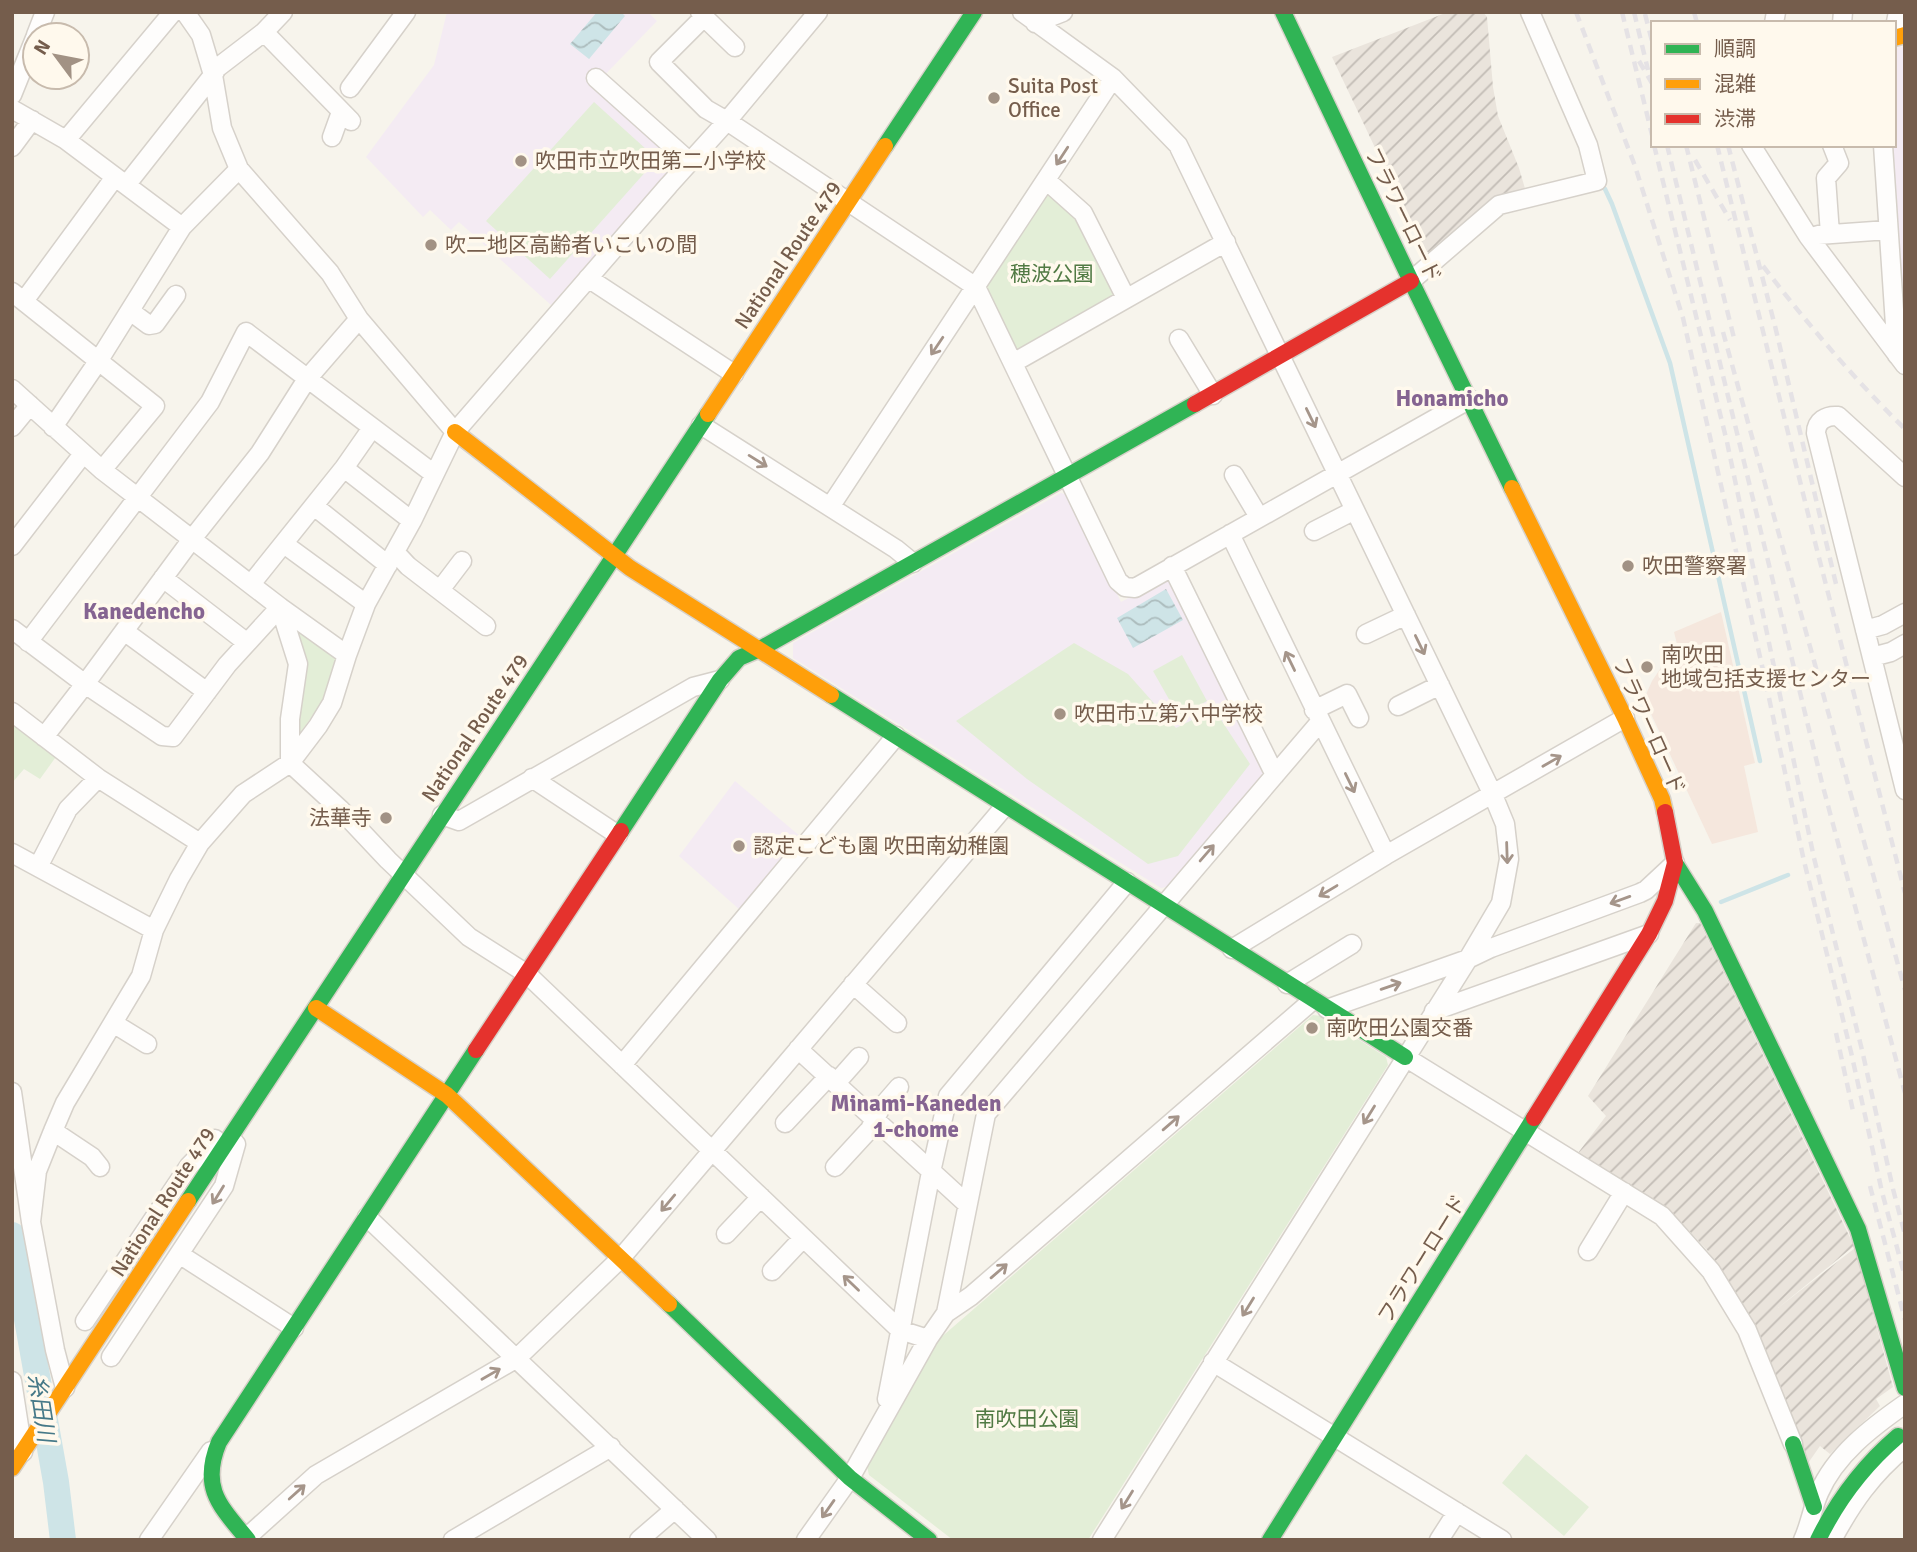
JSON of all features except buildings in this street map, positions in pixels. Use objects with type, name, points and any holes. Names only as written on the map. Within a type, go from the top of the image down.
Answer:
[{"type":"main road","name":"National Route 479","points":[[12,1468],[974,12]]},
{"type":"main road","name":"フラワーロード","points":[[1270,1540],[1649,934],[1665,901],[1675,863],[1662,799],[1625,718],[1283,12]]},
{"type":"main road","points":[[247,1539],[220,1506],[213,1491],[212,1457],[232,1422],[720,680],[739,658],[761,649],[1068,478],[1411,281]]},
{"type":"main road","points":[[455,432],[614,556],[1405,1057]]},
{"type":"main road","points":[[1675,863],[1705,911],[1858,1229],[1905,1388]]},
{"type":"main road","points":[[316,1008],[447,1095],[850,1478],[929,1540]]},
{"type":"main road","points":[[1818,1540],[1835,1505],[1848,1486],[1879,1451],[1901,1442]]},
{"type":"main road","points":[[1793,1444],[1814,1507]]},
{"type":"street","points":[[66,140],[173,12]]},
{"type":"street","points":[[185,12],[201,35],[213,75],[222,128],[239,169],[330,273],[359,319],[455,432]]},
{"type":"street","points":[[102,470],[155,405],[18,297],[217,68],[264,32],[283,12]]},
{"type":"street","points":[[350,88],[406,12]]},
{"type":"street","points":[[32,1222],[37,1171],[65,1103],[141,976],[154,930],[179,879],[200,843],[243,794],[290,763],[332,704],[346,655],[366,604],[412,521],[455,432],[727,121],[818,12]]},
{"type":"street","points":[[1029,18],[1063,12]]},
{"type":"street","points":[[1411,281],[1499,205],[1597,181],[1588,145],[1530,12]]},
{"type":"street","points":[[734,47],[702,15],[659,62],[706,109],[976,287],[1118,581],[1125,587],[1135,587],[1470,399]]},
{"type":"street","points":[[1029,18],[1113,78],[1178,145],[1493,795],[1505,824],[1509,859],[1501,903],[1468,959],[1102,1540]]},
{"type":"street","points":[[264,32],[346,117],[332,137]]},
{"type":"street","points":[[12,95],[21,73]]},
{"type":"street","points":[[596,78],[690,162]]},
{"type":"street","points":[[830,507],[1113,78]]},
{"type":"street","points":[[12,109],[66,140],[182,227]]},
{"type":"street","points":[[12,147],[32,120]]},
{"type":"street","points":[[1752,147],[1808,236],[1901,360]]},
{"type":"street","points":[[1770,147],[1772,177]]},
{"type":"street","points":[[1830,234],[1826,178],[1839,163],[1833,147]]},
{"type":"street","points":[[1883,147],[1901,360]]},
{"type":"street","points":[[54,427],[182,227],[239,169]]},
{"type":"street","points":[[1046,180],[1083,213],[1126,299]]},
{"type":"street","points":[[1808,236],[1888,230]]},
{"type":"street","points":[[1013,363],[1226,242]]},
{"type":"street","points":[[588,278],[734,374]]},
{"type":"street","points":[[130,311],[149,325],[155,324],[176,295]]},
{"type":"street","points":[[44,737],[260,453],[307,379],[359,319]]},
{"type":"street","points":[[28,642],[210,402],[246,332],[434,474]]},
{"type":"street","points":[[1179,339],[1213,395]]},
{"type":"street","points":[[12,389],[102,470],[346,655]]},
{"type":"street","points":[[12,427],[30,405]]},
{"type":"street","points":[[1905,477],[1838,416],[1827,417],[1816,429],[1872,657],[1899,743],[1905,790]]},
{"type":"street","points":[[701,425],[896,549],[913,563]]},
{"type":"street","points":[[251,584],[344,468],[372,428]]},
{"type":"street","points":[[12,546],[83,454]]},
{"type":"street","points":[[344,468],[412,521]]},
{"type":"street","points":[[1234,475],[1259,517]]},
{"type":"street","points":[[314,506],[391,559],[408,566],[486,626]]},
{"type":"street","points":[[1314,531],[1355,509]]},
{"type":"street","points":[[1230,534],[1386,855]]},
{"type":"street","points":[[284,544],[366,604]]},
{"type":"street","points":[[440,590],[462,561]]},
{"type":"street","points":[[1172,566],[1275,775]]},
{"type":"street","points":[[163,578],[246,642]]},
{"type":"street","points":[[12,629],[85,684],[162,736],[173,737],[227,665],[280,607]]},
{"type":"street","points":[[280,607],[298,664],[290,719],[290,763],[469,937],[527,974],[900,1330],[928,1339]]},
{"type":"street","points":[[1865,630],[1883,625],[1905,613]]},
{"type":"street","points":[[1366,634],[1406,615]]},
{"type":"street","points":[[124,631],[207,692]]},
{"type":"street","points":[[1872,657],[1891,652],[1905,644]]},
{"type":"street","points":[[442,815],[459,821],[693,687],[720,680]]},
{"type":"street","points":[[1398,706],[1440,685]]},
{"type":"street","points":[[946,1313],[986,1114],[1275,775],[1317,716],[1347,694],[1359,718]]},
{"type":"street","points":[[12,712],[98,778],[200,843]]},
{"type":"street","points":[[1232,949],[1386,855],[1625,718]]},
{"type":"street","points":[[622,1065],[896,736]]},
{"type":"street","points":[[38,867],[68,809],[98,778]]},
{"type":"street","points":[[533,778],[618,835]]},
{"type":"street","points":[[247,1539],[316,1475],[517,1358],[621,1258],[1005,806]]},
{"type":"street","points":[[12,853],[154,930]]},
{"type":"street","points":[[806,1540],[850,1478],[884,1414],[946,1313],[971,1296],[1320,1004],[1468,959],[1646,890],[1675,863]]},
{"type":"street","points":[[884,1414],[948,1096],[1127,882]]},
{"type":"street","points":[[1434,1012],[1649,934]]},
{"type":"street","points":[[1287,984],[1352,944]]},
{"type":"street","points":[[853,984],[897,1023]]},
{"type":"street","points":[[113,1023],[147,1044]]},
{"type":"street","points":[[798,1049],[967,1204]]},
{"type":"street","points":[[785,1123],[859,1057]]},
{"type":"street","points":[[1405,1057],[1662,1216],[1711,1271],[1747,1330],[1793,1444]]},
{"type":"street","points":[[835,1167],[870,1129],[880,1109],[899,1087]]},
{"type":"street","points":[[12,1092],[62,1392]]},
{"type":"street","points":[[111,1357],[223,1186],[243,1120]]},
{"type":"street","points":[[85,1321],[190,1166],[220,1134],[243,1120]]},
{"type":"street","points":[[53,1131],[92,1157],[100,1167]]},
{"type":"street","points":[[1588,1251],[1624,1192]]},
{"type":"street","points":[[726,1234],[761,1197]]},
{"type":"street","points":[[367,1217],[707,1540]]},
{"type":"street","points":[[772,1271],[803,1238]]},
{"type":"street","points":[[179,1254],[294,1328]]},
{"type":"street","points":[[1213,1362],[1502,1540]]},
{"type":"street","points":[[12,1381],[26,1447]]},
{"type":"street","points":[[1803,1540],[1825,1482],[1844,1456],[1864,1436],[1905,1404]]},
{"type":"street","points":[[149,1540],[232,1422]]},
{"type":"street","points":[[1832,1540],[1850,1507],[1901,1442]]},
{"type":"street","points":[[453,1540],[611,1447]]},
{"type":"street","points":[[639,1540],[675,1509]]},
{"type":"street","points":[[1439,1540],[1457,1512]]},
{"type":"shaded area","name":"吹田市立吹田第二小学校","points":[[447,12],[648,12],[657,21],[595,85],[671,153],[674,165],[551,305],[459,222],[451,230],[430,210],[423,217],[366,157],[434,65]]},
{"type":"shaded area","points":[[1448,12],[1483,12],[1487,17],[1498,116],[1526,192],[1433,253],[1424,251],[1332,57]]},
{"type":"shaded area","points":[[1905,46],[1905,337],[1892,147],[1896,147],[1896,48]]},
{"type":"shaded area","name":"吹田市立第六中学校","points":[[1061,493],[1070,496],[1121,602],[1167,577],[1175,580],[1264,770],[1263,776],[1170,886],[1161,888],[793,658],[793,643]]},
{"type":"shaded area","points":[[1721,612],[1755,763],[1744,766],[1758,832],[1712,844],[1644,699],[1652,681],[1677,644],[1674,632]]},
{"type":"shaded area","name":"認定こども園 吹田南幼稚園","points":[[735,781],[801,837],[740,910],[679,856]]},
{"type":"shaded area","points":[[1696,923],[1700,923],[1854,1246],[1778,1308],[1855,1248],[1893,1387],[1876,1399],[1880,1406],[1830,1454],[1820,1446],[1806,1466],[1755,1327],[1708,1251],[1678,1219],[1578,1153],[1606,1116],[1588,1096]]},
{"type":"green space","points":[[594,102],[657,159],[550,279],[486,221]]},
{"type":"green space","name":"穂波公園","points":[[1053,193],[1079,217],[1116,290],[1111,299],[1021,349],[1013,347],[985,289],[1043,195]]},
{"type":"green space","points":[[293,626],[336,659],[324,699],[296,739]]},
{"type":"green space","points":[[1074,643],[1128,674],[1176,728],[1214,709],[1250,764],[1178,856],[1148,864],[1027,779],[956,721]]},
{"type":"green space","points":[[1182,655],[1207,701],[1179,717],[1153,671]]},
{"type":"green space","points":[[12,718],[58,754],[40,779],[24,769],[12,783]]},
{"type":"green space","name":"南吹田公園","points":[[1313,1015],[1321,1016],[1386,1057],[1388,1065],[1088,1540],[953,1540],[869,1475],[867,1466],[938,1340]]},
{"type":"green space","points":[[1526,1454],[1589,1507],[1564,1536],[1502,1483]]},
{"type":"water","points":[[597,12],[621,12],[625,16],[589,59],[570,44]]},
{"type":"water","points":[[1166,589],[1183,620],[1133,648],[1117,618]]},
{"type":"waterway","points":[[1605,189],[1670,363],[1760,761]]},
{"type":"waterway","points":[[1721,902],[1788,875]]},
{"type":"waterway","name":"糸田川","points":[[12,1235],[56,1482],[63,1540]]},
{"type":"railway","points":[[1576,12],[1635,166],[1683,318],[1804,861],[1882,1192],[1905,1277]]},
{"type":"railway","points":[[1622,12],[1651,131]]},
{"type":"railway","points":[[1634,12],[1648,70]]},
{"type":"railway","points":[[1694,12],[1696,21]]},
{"type":"railway","points":[[1645,14],[1651,37]]},
{"type":"railway","points":[[1639,61],[1651,82]]},
{"type":"railway","points":[[1654,147],[1727,442],[1814,858],[1905,1235]]},
{"type":"railway","points":[[1667,147],[1822,783],[1905,1093]]},
{"type":"railway","points":[[1686,147],[1735,342]]},
{"type":"railway","points":[[1717,147],[1905,893]]},
{"type":"railway","points":[[1729,147],[1775,326],[1836,584]]},
{"type":"railway","points":[[1695,160],[1730,220]]},
{"type":"railway","points":[[1763,266],[1831,350],[1905,429]]},
{"type":"railway","points":[[1723,332],[1905,990]]},
{"type":"railway","points":[[1836,1033],[1853,1111]]},
{"type":"railway","points":[[1870,1186],[1905,1320]]},
{"type":"traffic: fast","points":[[885,146],[974,12]]},
{"type":"traffic: fast","points":[[1283,12],[1512,488]]},
{"type":"traffic: fast","points":[[621,831],[720,680],[739,658],[760,649],[1195,404]]},
{"type":"traffic: fast","points":[[188,1201],[708,414]]},
{"type":"traffic: fast","points":[[831,695],[1405,1057]]},
{"type":"traffic: fast","points":[[1675,863],[1705,911],[1858,1229],[1905,1388]]},
{"type":"traffic: fast","points":[[248,1540],[229,1517],[212,1484],[214,1458],[219,1442],[476,1050]]},
{"type":"traffic: fast","points":[[1270,1540],[1534,1118]]},
{"type":"traffic: fast","points":[[669,1304],[850,1478],[929,1540]]},
{"type":"traffic: fast","points":[[1818,1540],[1852,1484],[1898,1436]]},
{"type":"traffic: fast","points":[[1793,1444],[1814,1507]]},
{"type":"traffic: slow","points":[[1896,37],[1905,35]]},
{"type":"traffic: slow","points":[[708,414],[885,146]]},
{"type":"traffic: slow","points":[[455,432],[630,568],[831,695]]},
{"type":"traffic: slow","points":[[1512,488],[1625,718],[1662,799],[1665,812]]},
{"type":"traffic: slow","points":[[316,1008],[447,1095],[669,1304]]},
{"type":"traffic: slow","points":[[12,1468],[188,1201]]},
{"type":"traffic: jam","points":[[1195,404],[1411,281]]},
{"type":"traffic: jam","points":[[1534,1118],[1649,934],[1665,901],[1675,863],[1665,812]]},
{"type":"traffic: jam","points":[[476,1050],[621,831]]},
{"type":"place","name":"Suita Post Office","points":[[994,98]]},
{"type":"place","name":"吹田市立吹田第二小学校","points":[[521,161]]},
{"type":"place","name":"吹二地区高齢者いこいの間","points":[[431,245]]},
{"type":"place","name":"吹田警察署","points":[[1628,566]]},
{"type":"place","name":"南吹田 地域包括支援センター","points":[[1647,667]]},
{"type":"place","name":"吹田市立第六中学校","points":[[1060,714]]},
{"type":"place","name":"法華寺","points":[[386,818]]},
{"type":"place","name":"認定こども園 吹田南幼稚園","points":[[739,846]]},
{"type":"place","name":"南吹田公園交番","points":[[1312,1028]]},
{"type":"district","name":"Honamicho","points":[[1452,398]]},
{"type":"district","name":"Kanedencho","points":[[144,611]]},
{"type":"district","name":"Minami-Kaneden 1-chome","points":[[916,1116]]}]
